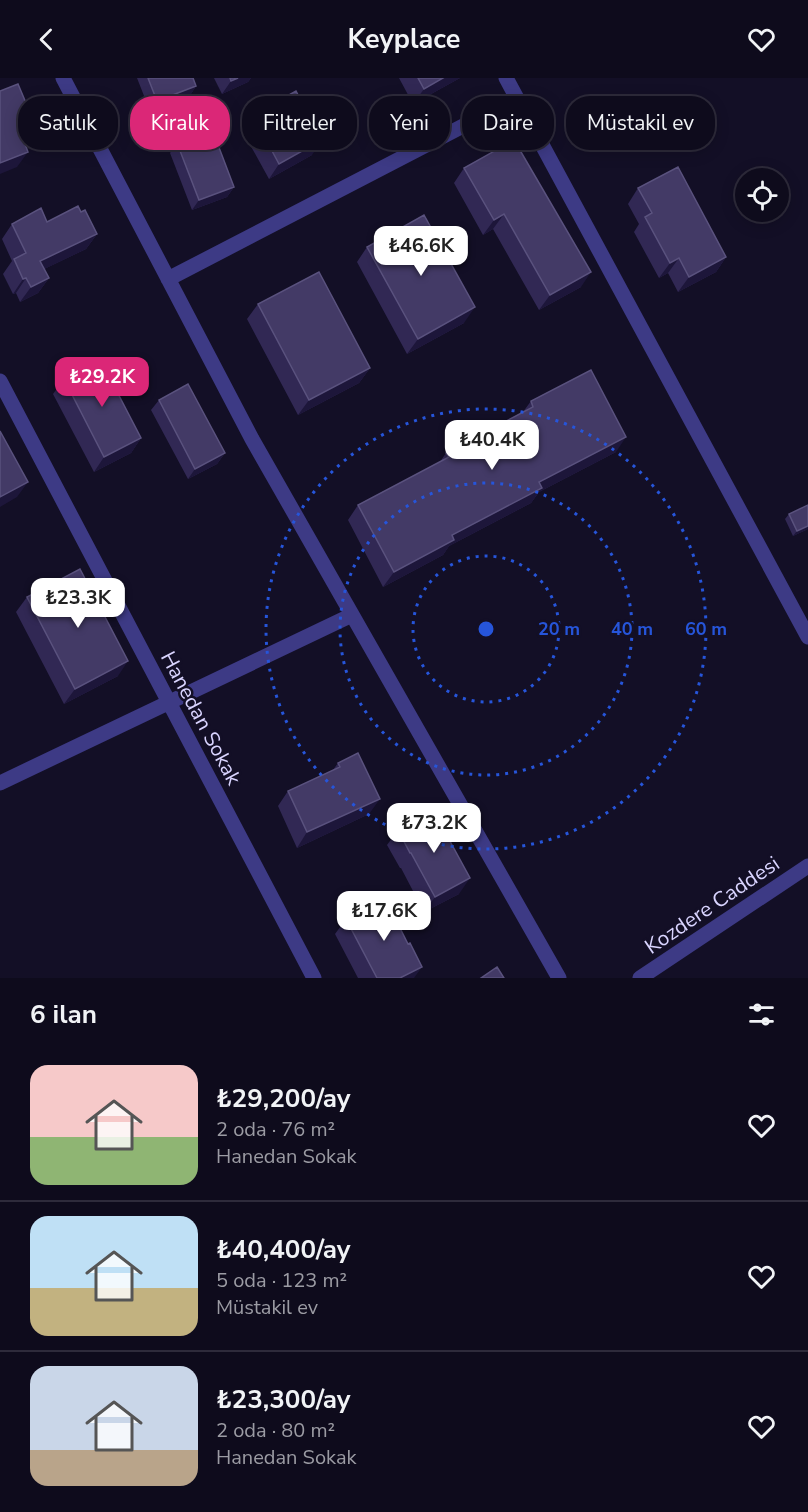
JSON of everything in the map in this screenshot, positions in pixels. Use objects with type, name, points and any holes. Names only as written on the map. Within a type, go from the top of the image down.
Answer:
[{"type":"street","points":[[63,78],[252,439],[559,978]]},
{"type":"street","points":[[506,78],[516,96]]},
{"type":"street","points":[[168,279],[462,127]]},
{"type":"street","points":[[545,150],[808,637]]},
{"type":"street","name":"Hanedan Sokak","points":[[0,381],[314,978]]},
{"type":"street","points":[[0,783],[352,615]]},
{"type":"street","name":"Kozdere Caddesi","points":[[640,978],[808,866]]},
{"type":"building","points":[[148,78],[193,78],[196,86],[170,96],[155,96]]},
{"type":"building","points":[[418,78],[443,78],[424,89]]},
{"type":"building","points":[[18,84],[23,96],[18,96],[18,150],[27,150],[28,152],[0,163],[0,91]]},
{"type":"building","points":[[296,91],[299,96],[287,96]]},
{"type":"building","points":[[180,150],[220,150],[234,187],[199,200]]},
{"type":"building","points":[[272,150],[304,150],[279,164]]},
{"type":"building","points":[[496,150],[520,150],[591,272],[550,295],[504,214],[494,220],[464,168]]},
{"type":"building","points":[[678,167],[726,257],[689,277],[679,258],[670,263],[645,217],[652,213],[638,188]]},
{"type":"building","points":[[78,206],[81,212],[85,210],[97,234],[40,261],[49,278],[31,287],[26,278],[23,279],[14,259],[26,253],[12,224],[41,208],[47,222]]},
{"type":"building","points":[[424,215],[475,307],[418,339],[367,247]]},
{"type":"building","points":[[319,272],[370,368],[309,400],[258,304]]},
{"type":"building","points":[[100,359],[141,438],[104,457],[64,379]]},
{"type":"building","points":[[591,370],[626,437],[539,482],[542,488],[452,535],[454,540],[394,572],[358,505],[449,457],[446,453],[533,407],[531,401]]},
{"type":"building","points":[[188,384],[225,453],[195,469],[159,400]]},
{"type":"building","points":[[0,431],[28,482],[0,497]]},
{"type":"building","points":[[808,505],[808,526],[797,531],[789,514]]},
{"type":"building","points":[[80,569],[128,661],[75,689],[27,597]]},
{"type":"building","points":[[358,753],[380,799],[307,832],[288,791],[340,767],[338,763]]},
{"type":"building","points":[[433,810],[470,878],[435,897],[398,830]]},
{"type":"building","points":[[385,898],[422,967],[400,978],[377,978],[346,919]]},
{"type":"building","points":[[497,967],[504,978],[481,978]]}]
